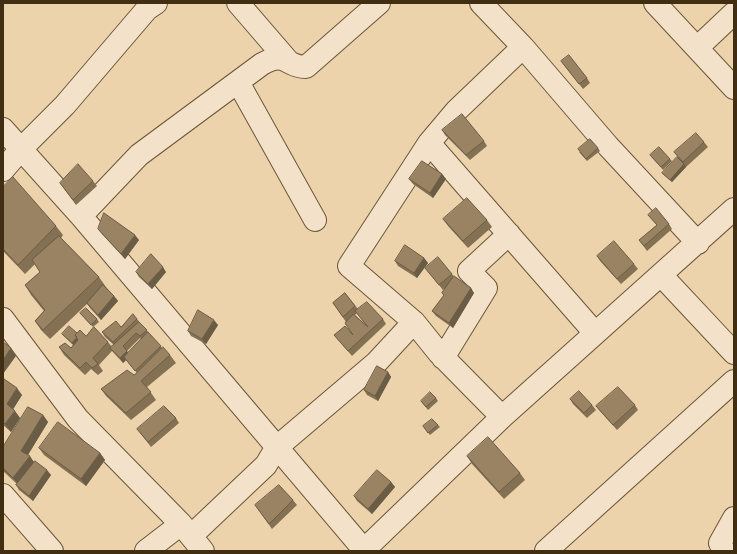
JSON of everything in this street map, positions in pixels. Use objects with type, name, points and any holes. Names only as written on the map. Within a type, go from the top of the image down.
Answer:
[{"type":"street","points":[[3,170],[21,149],[65,105],[147,9],[156,3]]},
{"type":"street","points":[[238,3],[288,61]]},
{"type":"street","points":[[81,216],[139,155],[238,82],[273,57],[280,57],[300,67],[306,67],[379,3]]},
{"type":"street","points":[[481,3],[523,47],[608,146],[698,243]]},
{"type":"street","points":[[655,3],[698,47],[734,88]]},
{"type":"street","points":[[698,47],[734,13]]},
{"type":"street","points":[[502,417],[444,358],[414,322],[348,266],[429,143],[456,111],[523,47]]},
{"type":"street","points":[[238,82],[315,220]]},
{"type":"street","points":[[3,129],[81,216],[364,551],[502,417],[698,243],[734,209]]},
{"type":"street","points":[[429,143],[595,333]]},
{"type":"street","points":[[444,358],[486,288],[469,271],[509,234]]},
{"type":"street","points":[[661,275],[734,353]]},
{"type":"street","points":[[3,319],[78,419],[191,537]]},
{"type":"street","points":[[146,551],[191,537],[266,465],[276,448],[376,363],[414,322]]},
{"type":"street","points":[[546,551],[734,381]]},
{"type":"street","points":[[3,495],[52,551]]},
{"type":"street","points":[[734,518],[720,543],[724,551],[734,551]]},
{"type":"building","points":[[569,55],[587,78],[579,84],[561,61]]},
{"type":"building","points":[[462,114],[484,141],[466,155],[442,130]]},
{"type":"building","points":[[696,133],[704,142],[683,162],[674,152]]},
{"type":"building","points":[[590,139],[598,148],[586,159],[578,149]]},
{"type":"building","points":[[659,147],[670,159],[661,167],[650,155]]},
{"type":"building","points":[[677,157],[684,164],[670,180],[662,173]]},
{"type":"building","points":[[422,161],[442,174],[430,193],[409,179]]},
{"type":"building","points":[[78,164],[93,181],[73,200],[60,183]]},
{"type":"building","points":[[13,177],[56,226],[18,265],[3,249],[3,187]]},
{"type":"building","points":[[467,198],[487,220],[463,241],[443,219]]},
{"type":"building","points":[[656,208],[669,224],[644,246],[639,240],[657,225],[648,215]]},
{"type":"building","points":[[104,213],[135,235],[121,254],[98,229]]},
{"type":"building","points":[[59,236],[99,277],[43,330],[35,321],[45,310],[25,285],[40,272],[32,260]]},
{"type":"building","points":[[614,241],[634,264],[617,279],[597,256]]},
{"type":"building","points":[[405,245],[424,258],[414,273],[395,261]]},
{"type":"building","points":[[151,254],[163,267],[148,284],[136,272]]},
{"type":"building","points":[[438,257],[452,274],[439,285],[425,268]]},
{"type":"building","points":[[454,276],[471,288],[449,323],[432,311],[444,295],[442,293]]},
{"type":"building","points":[[103,285],[114,296],[98,315],[87,303]]},
{"type":"building","points":[[345,293],[355,306],[343,317],[333,303]]},
{"type":"building","points":[[367,302],[383,319],[348,351],[334,335],[345,326],[353,335],[345,323],[353,314],[368,327],[355,311]]},
{"type":"building","points":[[86,308],[97,319],[91,325],[80,313]]},
{"type":"building","points":[[198,310],[214,320],[202,339],[188,331]]},
{"type":"building","points":[[133,314],[137,319],[113,342],[102,332],[116,321],[121,327]]},
{"type":"building","points":[[139,322],[147,330],[140,336],[136,333],[123,346],[127,351],[120,358],[110,348]]},
{"type":"building","points":[[69,326],[77,333],[75,335],[77,337],[72,343],[62,334]]},
{"type":"building","points":[[94,327],[108,342],[93,358],[98,364],[92,368],[86,362],[80,368],[59,347],[65,343],[71,348],[78,340],[75,335],[80,330],[86,336]]},
{"type":"building","points":[[148,332],[161,346],[135,371],[124,357]]},
{"type":"building","points":[[3,342],[11,348],[3,360]]},
{"type":"building","points":[[163,347],[170,355],[141,381],[151,392],[126,413],[101,389],[127,370],[134,375]]},
{"type":"building","points":[[377,366],[388,372],[375,396],[364,390]]},
{"type":"building","points":[[4,379],[17,388],[7,404],[15,411],[5,424],[3,422]]},
{"type":"building","points":[[618,387],[635,405],[613,425],[596,406]]},
{"type":"building","points":[[579,391],[592,405],[584,413],[570,399]]},
{"type":"building","points":[[430,392],[436,398],[426,407],[421,401]]},
{"type":"building","points":[[164,406],[176,418],[148,442],[137,429]]},
{"type":"building","points":[[28,407],[43,415],[21,451],[30,456],[13,478],[3,468],[3,447]]},
{"type":"building","points":[[432,419],[438,425],[428,433],[423,426]]},
{"type":"building","points":[[58,422],[100,453],[81,479],[39,448]]},
{"type":"building","points":[[488,437],[520,473],[499,492],[467,456]]},
{"type":"building","points":[[35,461],[47,470],[29,496],[16,485]]},
{"type":"building","points":[[377,470],[391,482],[368,509],[354,496]]},
{"type":"building","points":[[279,485],[293,500],[269,524],[255,505]]}]
